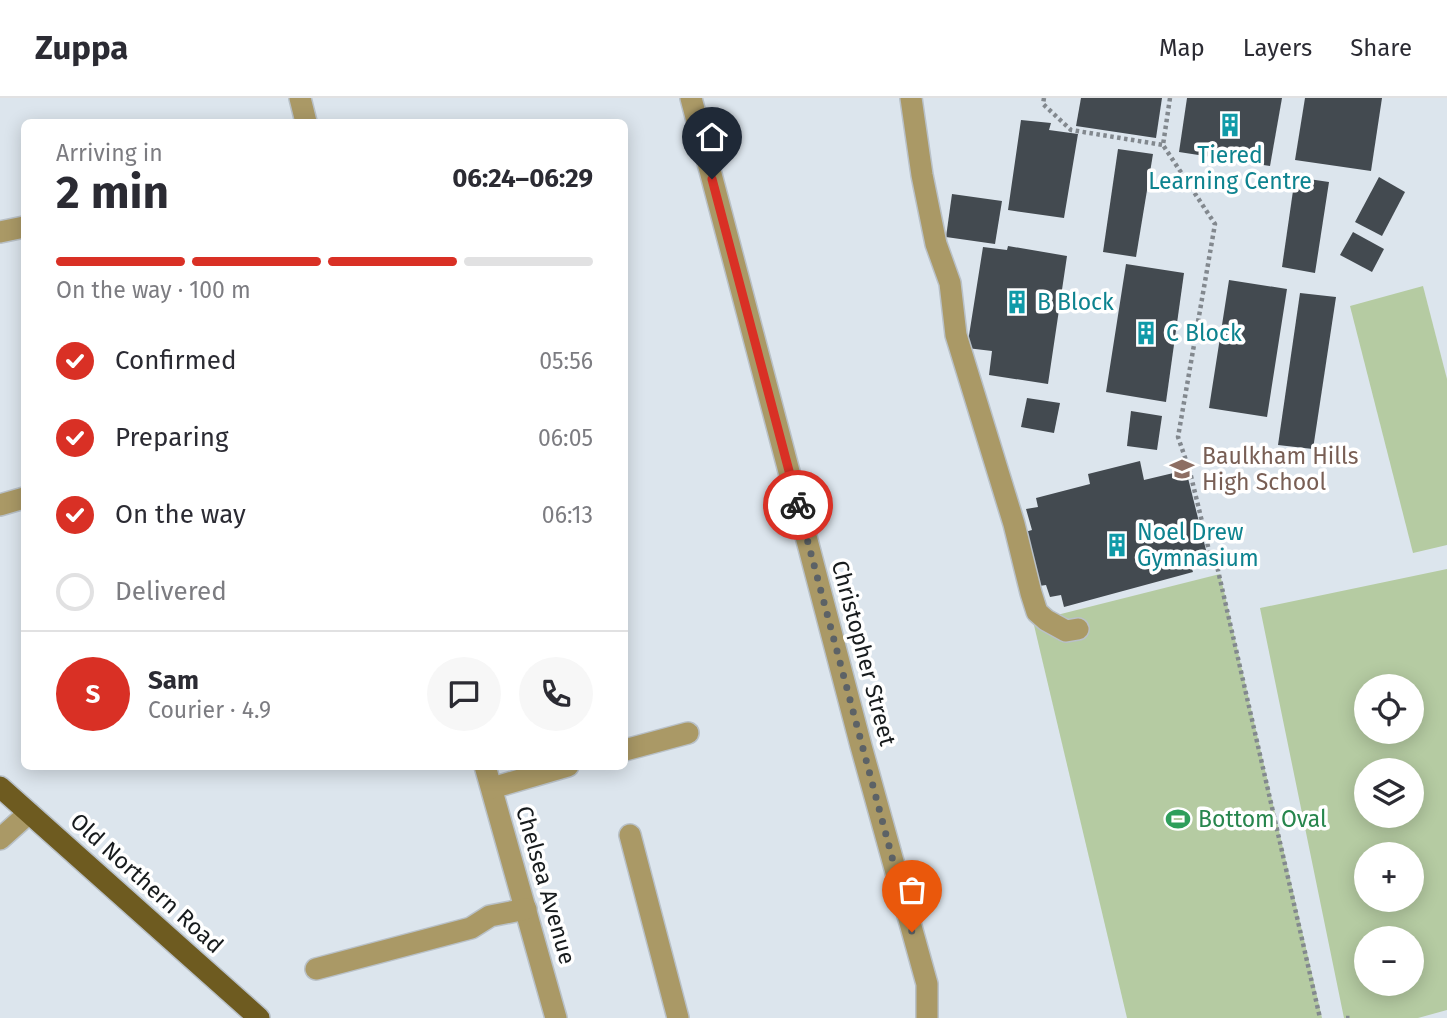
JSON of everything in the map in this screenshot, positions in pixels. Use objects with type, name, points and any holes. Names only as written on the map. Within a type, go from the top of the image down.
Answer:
[{"type":"main road","name":"Old Northern Road","points":[[0,787],[259,1018]]},
{"type":"street","points":[[300,98],[305,119]]},
{"type":"street","name":"Christopher Street","points":[[691,98],[927,984],[927,1018]]},
{"type":"street","points":[[911,98],[922,175],[936,244],[950,283],[956,335],[1014,524],[1031,593],[1037,612],[1046,620],[1066,631],[1078,629]]},
{"type":"street","points":[[0,232],[21,228]]},
{"type":"street","points":[[0,505],[21,499]]},
{"type":"street","points":[[628,749],[688,733]]},
{"type":"street","name":"Chelsea Avenue","points":[[486,770],[556,1018]]},
{"type":"street","points":[[492,788],[554,770]]},
{"type":"street","points":[[0,839],[29,813]]},
{"type":"street","points":[[630,835],[678,1018]]},
{"type":"street","points":[[316,969],[471,928],[490,916],[526,909]]},
{"type":"path","points":[[1044,98],[1043,104],[1071,130],[1163,145]]},
{"type":"path","points":[[1170,98],[1163,145],[1215,224],[1178,437],[1190,472],[1212,564],[1217,566],[1320,1018]]},
{"type":"green space","points":[[1423,286],[1447,379],[1447,545],[1413,553],[1350,306]]},
{"type":"green space","points":[[1447,569],[1447,1010],[1418,1018],[1344,1018],[1260,608]]},
{"type":"green space","name":"Bottom Oval","points":[[1220,574],[1322,1018],[1127,1018],[1033,621]]},
{"type":"building","points":[[1081,98],[1162,98],[1156,138],[1076,126]]},
{"type":"building","name":"Tiered Learning Centre","points":[[1187,98],[1282,98],[1270,166],[1179,152]]},
{"type":"building","points":[[1305,98],[1382,98],[1371,171],[1295,160]]},
{"type":"building","points":[[1021,120],[1051,123],[1049,130],[1078,134],[1064,218],[1008,210]]},
{"type":"building","points":[[1118,149],[1153,154],[1136,257],[1103,252]]},
{"type":"building","points":[[1295,177],[1329,182],[1315,273],[1282,267]]},
{"type":"building","points":[[1379,177],[1405,192],[1382,236],[1355,222]]},
{"type":"building","points":[[952,194],[1002,201],[995,244],[946,237]]},
{"type":"building","points":[[1353,232],[1384,249],[1372,272],[1340,255]]},
{"type":"building","name":"B Block","points":[[1008,246],[1067,256],[1048,384],[989,375],[992,351],[967,348],[983,247],[1007,250]]},
{"type":"building","name":"C Block","points":[[1126,264],[1184,273],[1166,402],[1106,392]]},
{"type":"building","points":[[1229,280],[1287,289],[1267,417],[1209,408]]},
{"type":"building","points":[[1300,293],[1336,297],[1313,449],[1278,445]]},
{"type":"building","points":[[1027,398],[1060,403],[1054,433],[1021,427]]},
{"type":"building","points":[[1131,411],[1162,416],[1157,450],[1127,446]]},
{"type":"building","name":"Noel Drew Gymnasium","points":[[1140,461],[1144,480],[1186,470],[1208,558],[1190,563],[1193,572],[1064,607],[1061,595],[1050,597],[1046,585],[1039,586],[1025,532],[1032,530],[1026,509],[1038,507],[1036,498],[1090,484],[1088,474]]},
{"type":"way so far","points":[[798,505],[912,932]]},
{"type":"place","name":"Tiered Learning Centre","points":[[1230,125]]},
{"type":"place","name":"B Block","points":[[1017,302]]},
{"type":"place","name":"C Block","points":[[1146,333]]},
{"type":"place","name":"Baulkham Hills High School","points":[[1182,469]]},
{"type":"place","name":"Noel Drew Gymnasium","points":[[1117,545]]},
{"type":"place","name":"Bottom Oval","points":[[1178,819]]},
{"type":"route","points":[[712,179],[798,505]]}]
